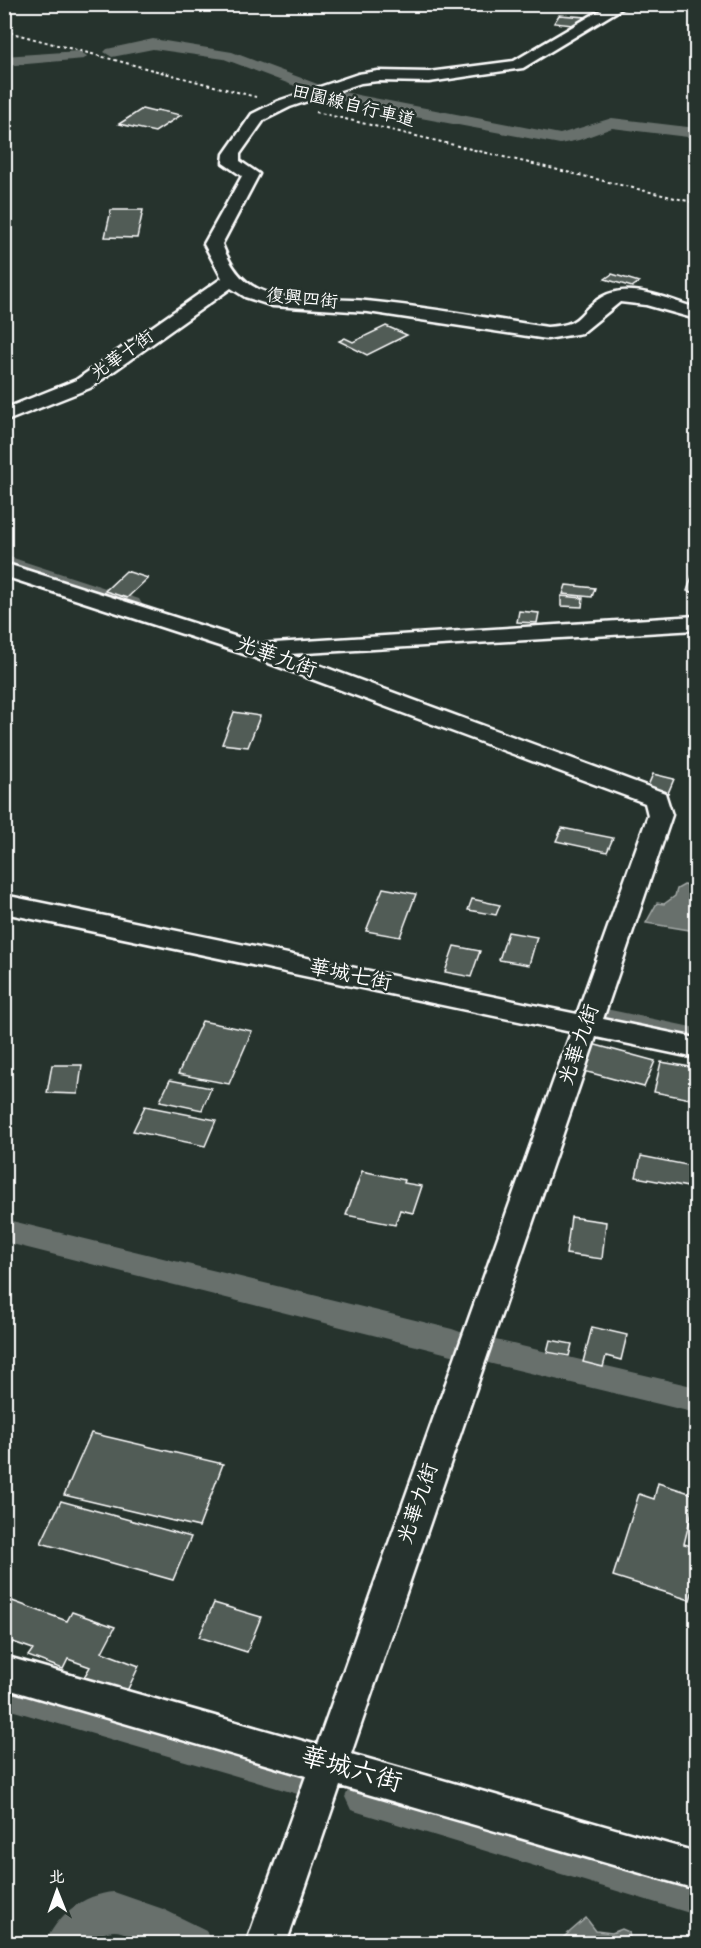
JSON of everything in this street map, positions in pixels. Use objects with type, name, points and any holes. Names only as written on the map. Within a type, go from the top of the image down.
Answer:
[{"type":"street","name":"復興四街","points":[[622,4],[518,65],[429,77],[378,76],[358,79],[284,104],[258,117],[232,154],[231,164],[251,174],[213,244],[218,258],[232,279],[248,292],[265,299],[294,303],[342,304],[547,333],[565,332],[578,328],[606,302],[618,297],[647,300],[696,314]]},
{"type":"street","name":"光華十街","points":[[4,416],[83,384],[232,279]]},
{"type":"street","name":"光華九街","points":[[4,569],[255,650],[656,798],[660,815],[266,1944]]},
{"type":"street","points":[[255,650],[696,622]]},
{"type":"street","name":"華城七街","points":[[4,904],[696,1048]]},
{"type":"street","name":"華城六街","points":[[4,1672],[696,1871]]},
{"type":"path","name":"田園線自行車道","points":[[4,31],[284,104],[696,203]]},
{"type":"shaded area","points":[[684,885],[696,886],[696,931],[646,923],[657,903],[664,904],[675,896],[677,889]]},
{"type":"shaded area","points":[[586,1918],[596,1931],[612,1933],[622,1929],[629,1932],[631,1943],[557,1943]]},
{"type":"building","points":[[559,15],[586,17],[582,26],[554,23]]},
{"type":"building","points":[[142,109],[181,115],[155,132],[119,124]]},
{"type":"building","points":[[111,210],[143,210],[137,238],[105,237]]},
{"type":"building","points":[[612,274],[639,282],[632,287],[605,279]]},
{"type":"building","points":[[386,326],[407,335],[367,355],[339,341],[345,338],[353,342]]},
{"type":"building","points":[[126,571],[148,578],[127,598],[105,591]]},
{"type":"building","points":[[694,571],[696,572],[696,593],[687,591]]},
{"type":"building","points":[[566,585],[595,588],[592,597],[563,594]]},
{"type":"building","points":[[561,596],[583,598],[582,607],[561,606]]},
{"type":"building","points":[[519,611],[539,613],[537,623],[517,622]]},
{"type":"building","points":[[234,712],[260,716],[248,747],[222,744]]},
{"type":"building","points":[[653,774],[674,779],[668,793],[647,788]]},
{"type":"building","points":[[562,828],[613,838],[607,852],[556,841]]},
{"type":"building","points":[[383,888],[416,894],[400,937],[366,931]]},
{"type":"building","points":[[472,899],[500,905],[496,915],[468,910]]},
{"type":"building","points":[[508,932],[537,937],[529,965],[499,960]]},
{"type":"building","points":[[454,946],[480,951],[471,977],[445,972]]},
{"type":"building","points":[[202,1021],[252,1031],[229,1084],[178,1074]]},
{"type":"building","points":[[592,1044],[655,1061],[644,1087],[580,1070]]},
{"type":"building","points":[[661,1062],[696,1068],[696,1100],[654,1092]]},
{"type":"building","points":[[52,1065],[82,1065],[78,1094],[47,1093]]},
{"type":"building","points":[[170,1080],[211,1088],[202,1110],[160,1101]]},
{"type":"building","points":[[145,1106],[216,1120],[205,1146],[133,1131]]},
{"type":"building","points":[[641,1156],[692,1166],[688,1187],[636,1177]]},
{"type":"building","points":[[362,1171],[422,1186],[413,1213],[400,1210],[395,1225],[346,1215]]},
{"type":"building","points":[[571,1217],[606,1222],[602,1259],[566,1254]]},
{"type":"building","points":[[592,1327],[627,1335],[621,1360],[606,1356],[603,1367],[583,1362]]},
{"type":"building","points":[[550,1340],[572,1344],[569,1356],[547,1352]]},
{"type":"building","points":[[91,1433],[223,1464],[199,1527],[64,1495]]},
{"type":"building","points":[[658,1483],[696,1495],[684,1544],[696,1547],[696,1586],[694,1586],[690,1600],[613,1576],[639,1494],[654,1499]]},
{"type":"building","points":[[61,1501],[191,1537],[173,1580],[41,1543]]},
{"type":"building","points":[[4,1598],[67,1621],[72,1612],[115,1627],[102,1652],[139,1666],[126,1693],[84,1677],[90,1667],[68,1659],[63,1669],[28,1656],[33,1649],[13,1642],[9,1649],[4,1647]]},
{"type":"building","points":[[214,1603],[261,1617],[247,1652],[199,1637]]},
{"type":"waterway","points":[[112,52],[153,44],[227,55],[314,88]]},
{"type":"waterway","points":[[4,61],[79,56]]},
{"type":"waterway","points":[[324,92],[410,111],[560,139],[573,137],[612,123],[696,133]]},
{"type":"waterway","points":[[4,561],[131,604]]},
{"type":"waterway","points":[[606,1019],[696,1038]]},
{"type":"waterway","points":[[4,1230],[452,1342]]},
{"type":"waterway","points":[[487,1351],[696,1400]]},
{"type":"waterway","points":[[4,1691],[301,1777]]},
{"type":"waterway","points":[[364,1797],[696,1896]]},
{"type":"waterway","points":[[64,1944],[82,1925],[105,1912],[125,1913],[137,1917],[192,1944]]}]
